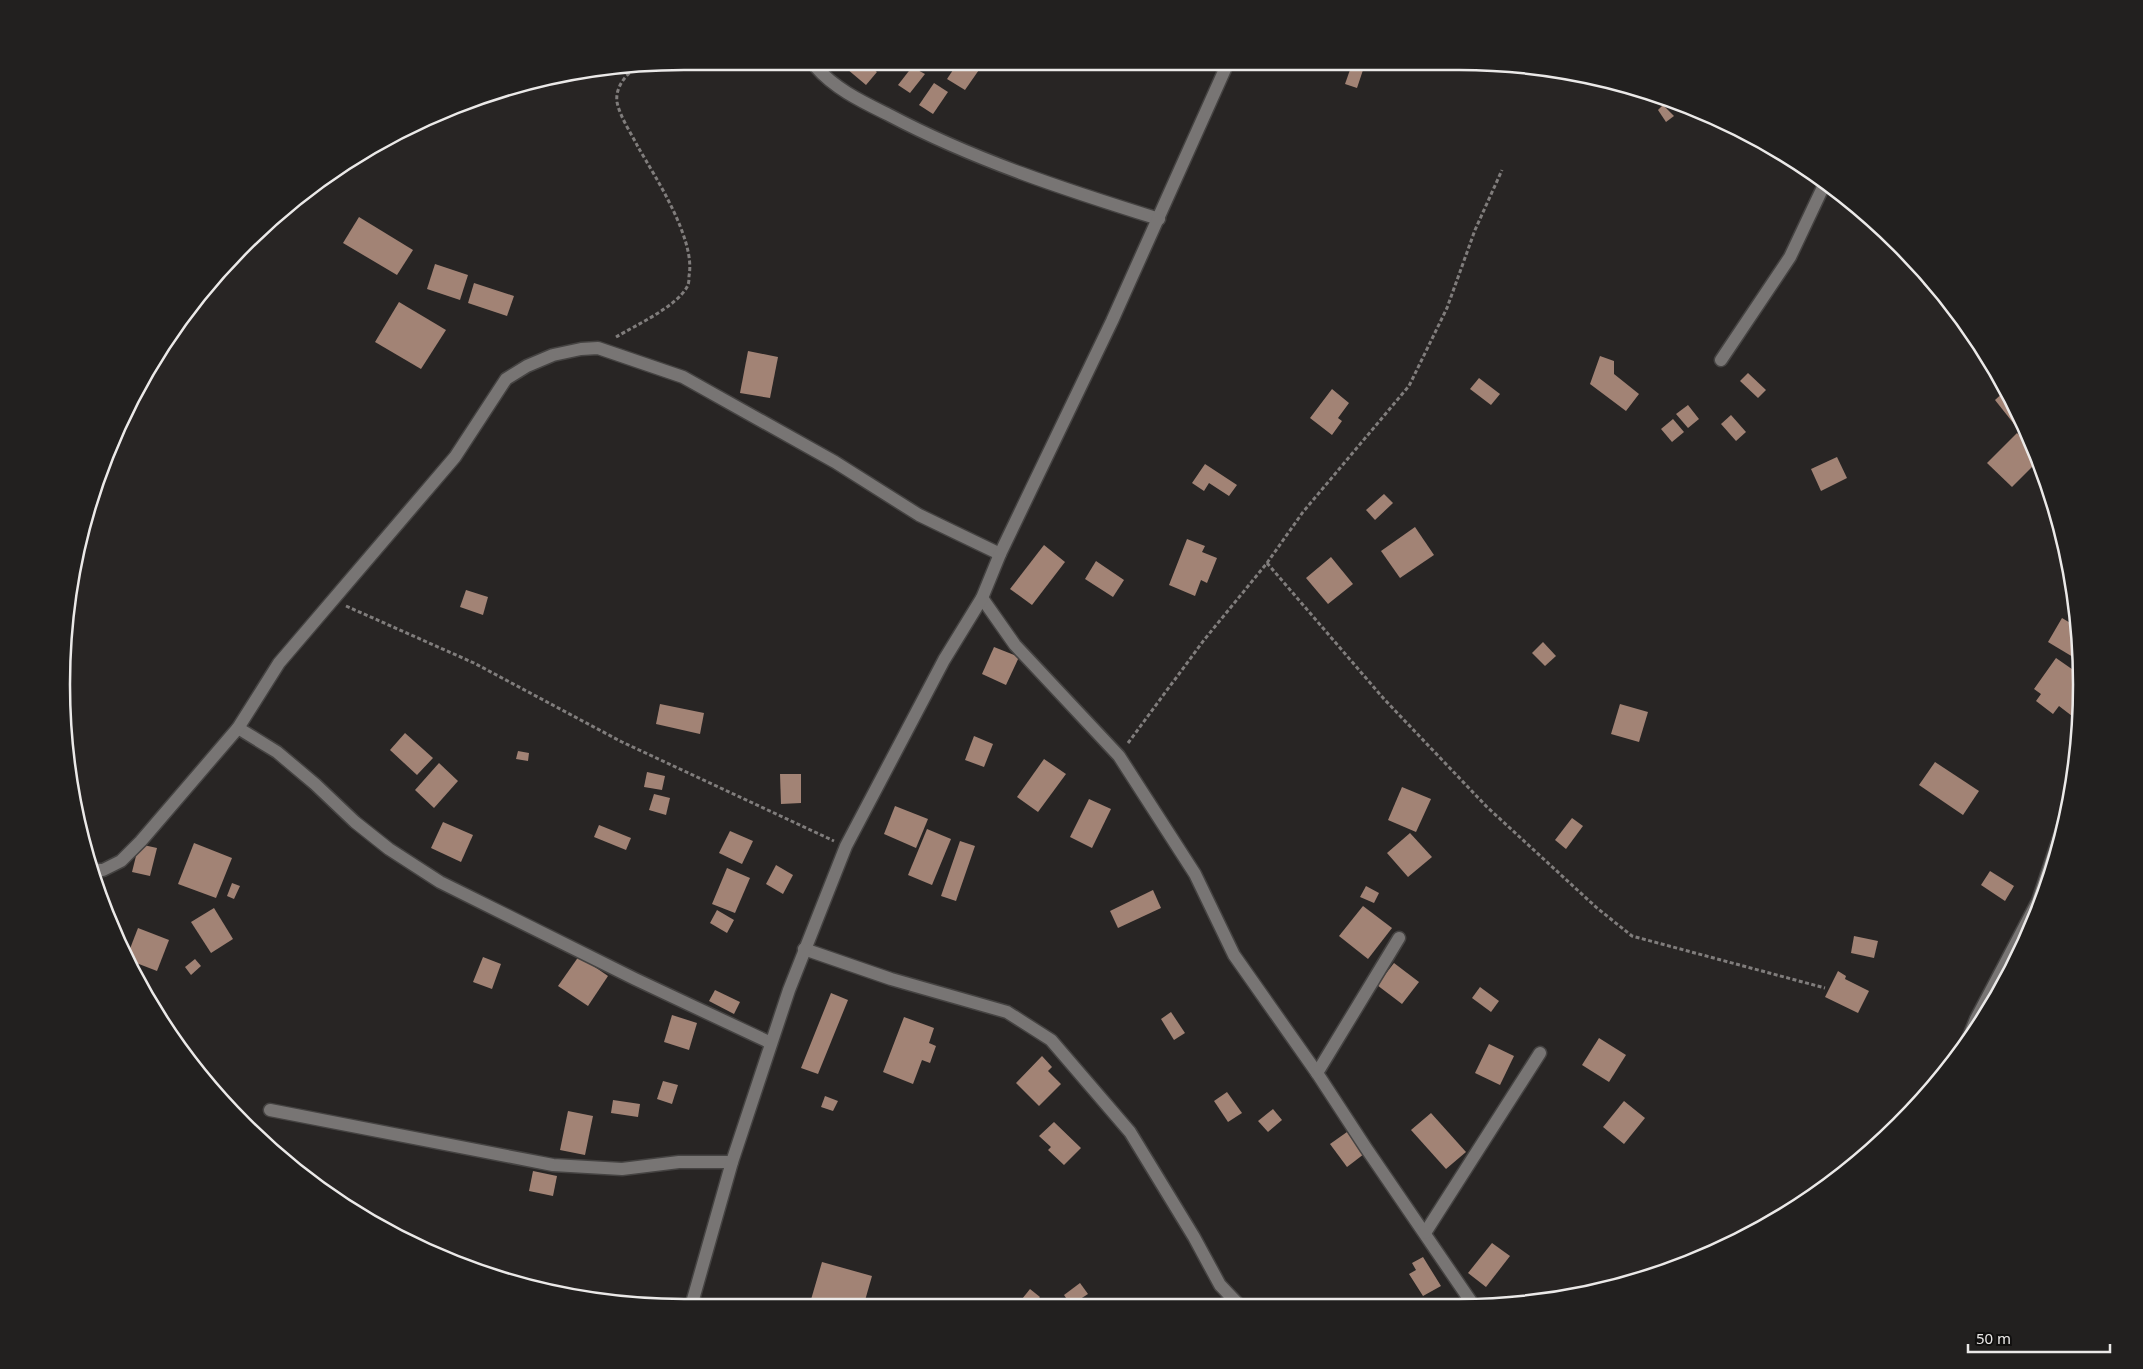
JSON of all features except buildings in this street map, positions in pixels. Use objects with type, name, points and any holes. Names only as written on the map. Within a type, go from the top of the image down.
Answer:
[{"type":"street","points":[[819,70],[838,87],[915,129],[1057,187],[1158,219]]},
{"type":"street","points":[[693,1299],[732,1162],[771,1043],[804,949],[846,846],[944,660],[982,598],[1000,554],[1112,321],[1225,70]]},
{"type":"street","points":[[1721,360],[1790,257],[1822,189]]},
{"type":"street","points":[[99,870],[121,861],[141,841],[238,728],[279,663],[455,457],[506,379],[527,366],[553,355],[581,349],[598,348],[682,377],[835,462],[919,515],[1000,554]]},
{"type":"street","points":[[982,598],[1015,645],[1119,756],[1195,874],[1234,955],[1317,1073],[1469,1299]]},
{"type":"street","points":[[238,728],[277,752],[315,784],[354,822],[389,849],[440,882],[635,979],[771,1043]]},
{"type":"street","points":[[1317,1073],[1399,938]]},
{"type":"street","points":[[1987,999],[2015,945]]},
{"type":"street","points":[[804,949],[891,979],[1007,1012],[1050,1040],[1130,1132],[1194,1237],[1220,1285],[1233,1299]]},
{"type":"street","points":[[1424,1233],[1540,1053]]},
{"type":"street","points":[[270,1110],[553,1165],[622,1170],[679,1162],[732,1162]]},
{"type":"path","points":[[598,348],[672,303],[688,286],[691,268],[688,248],[679,221],[627,127],[617,101],[618,90],[629,72]]},
{"type":"path","points":[[1119,756],[1204,640],[1267,563],[1303,512],[1409,386],[1447,308],[1475,230],[1502,170]]},
{"type":"path","points":[[1267,563],[1384,699],[1488,807],[1598,908],[1632,936],[1825,988]]},
{"type":"path","points":[[332,599],[474,663],[622,742],[846,846]]}]
